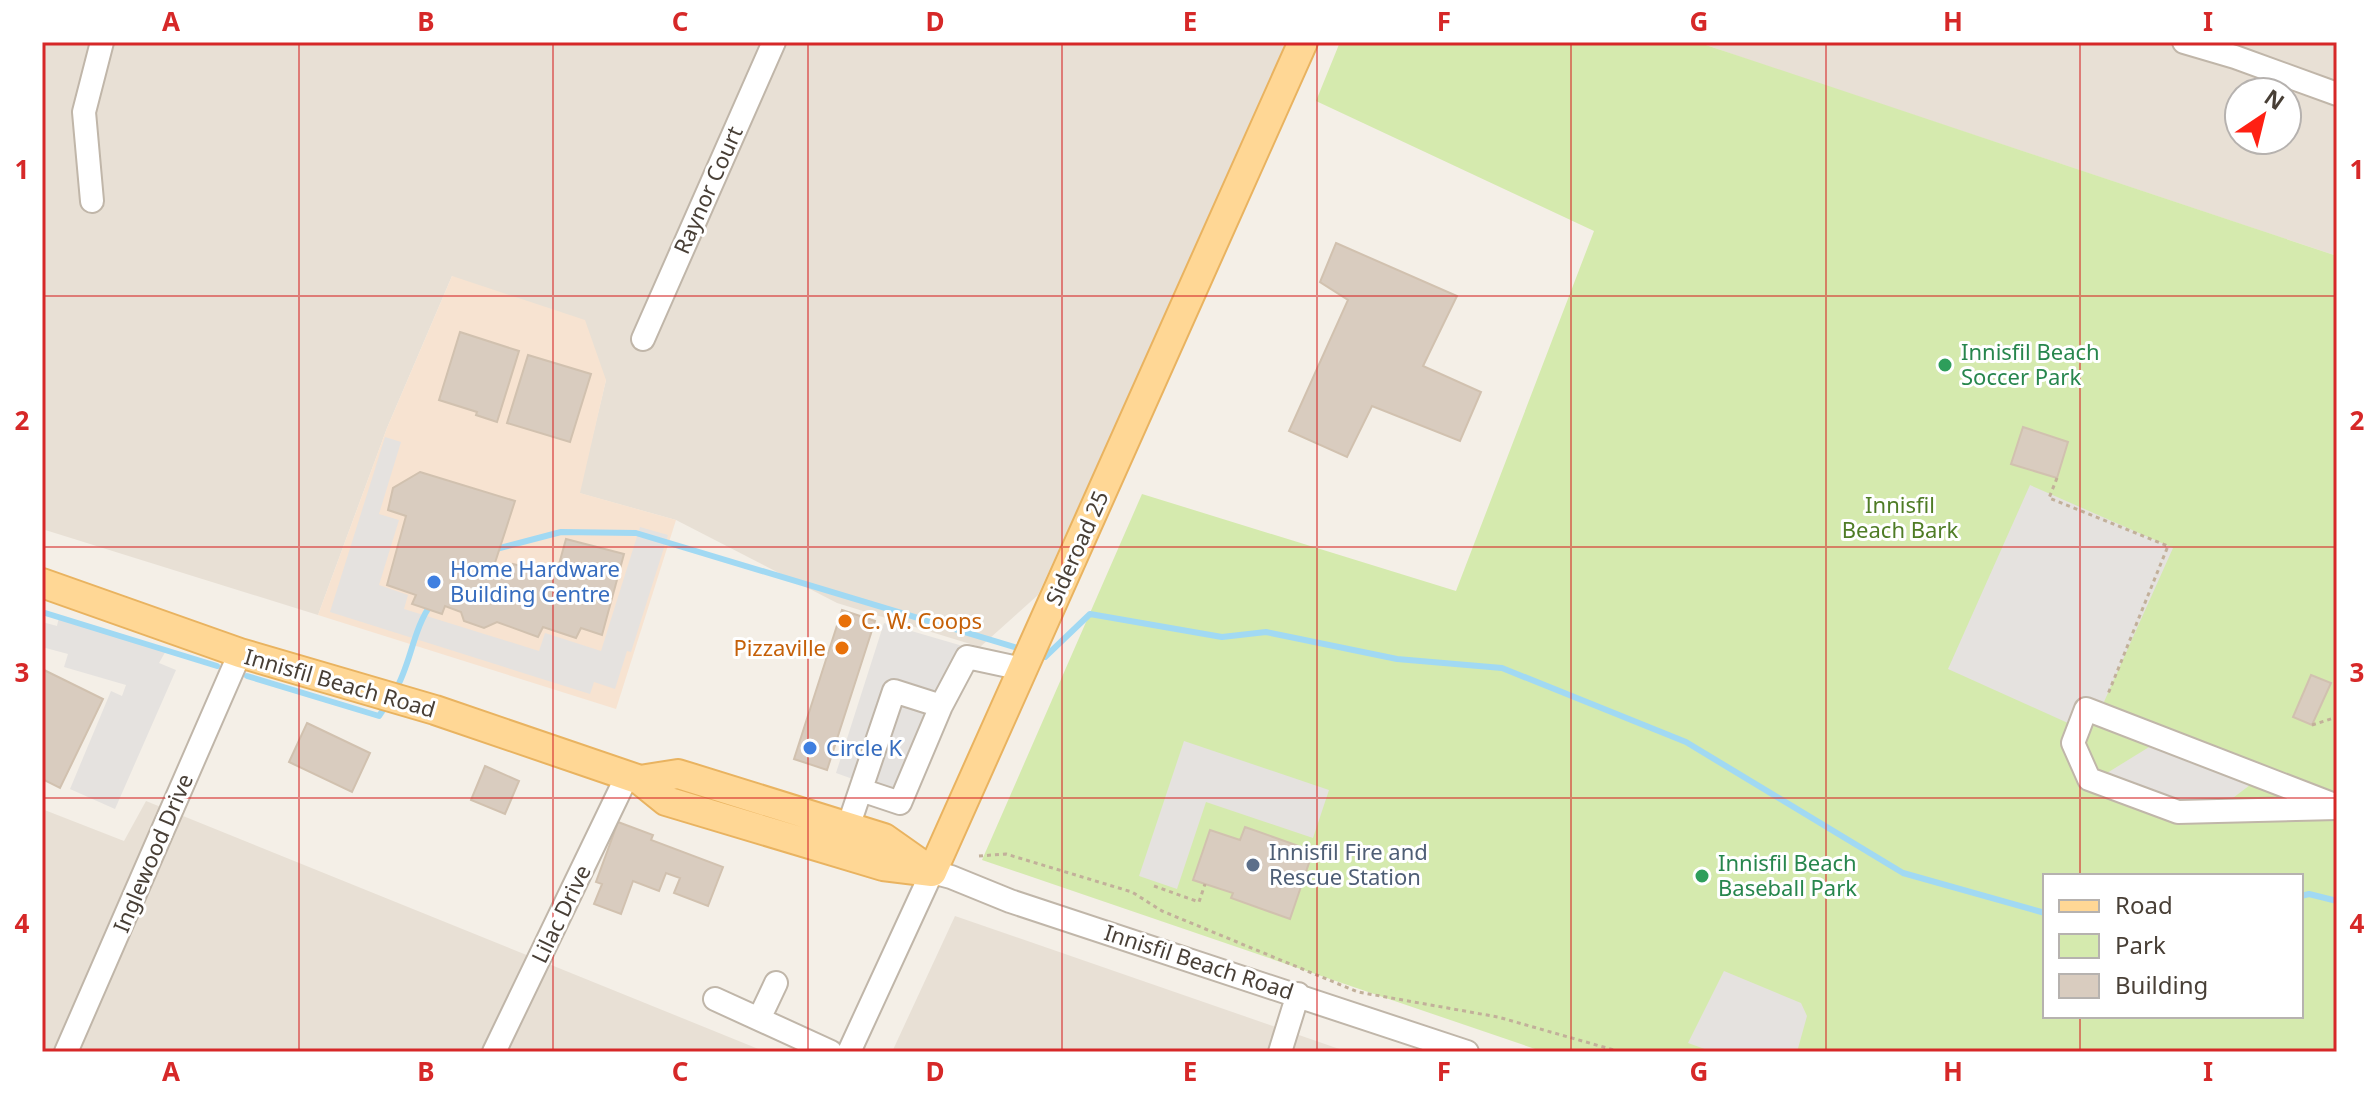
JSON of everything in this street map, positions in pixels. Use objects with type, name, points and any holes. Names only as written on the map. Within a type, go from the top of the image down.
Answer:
[{"type":"main road","name":"Sideroad 25","points":[[932,872],[1303,42]]},
{"type":"main road","name":"Innisfil Beach Road","points":[[42,583],[240,653],[435,710],[633,778],[666,801],[883,866],[932,872]]},
{"type":"main road","name":"Innisfil Beach Road","points":[[633,778],[678,774],[884,838],[932,872]]},
{"type":"street","points":[[92,201],[84,112],[102,42]]},
{"type":"street","name":"Raynor Court","points":[[643,339],[774,42]]},
{"type":"street","points":[[2184,42],[2238,49],[2337,94]]},
{"type":"street","name":"Inglewood Drive","points":[[66,1052],[240,653]]},
{"type":"street","points":[[861,790],[900,803],[941,706],[967,657],[1023,669]]},
{"type":"street","points":[[848,827],[894,691],[941,706]]},
{"type":"street","points":[[2086,709],[2337,807],[2178,812],[2089,779],[2073,743],[2086,709]]},
{"type":"street","name":"Lilac Drive","points":[[494,1052],[633,778]]},
{"type":"street","name":"Innisfil Beach Road","points":[[932,872],[1010,901],[1467,1052]]},
{"type":"street","name":"Sideroad 25","points":[[849,1052],[932,872]]},
{"type":"street","points":[[759,1019],[776,983]]},
{"type":"street","points":[[1280,1052],[1298,994]]},
{"type":"street","points":[[715,999],[831,1052]]},
{"type":"path","points":[[2057,478],[2049,498],[2168,546],[2106,699]]},
{"type":"path","points":[[2312,725],[2337,717]]},
{"type":"path","points":[[979,856],[1006,854],[1132,892],[1162,911],[1358,992],[1498,1017],[1621,1052]]},
{"type":"path","points":[[1154,886],[1199,902],[1205,884]]},
{"type":"shaded area","points":[[42,42],[1291,42],[1038,595],[980,647],[837,603],[676,520],[579,493],[606,380],[452,276],[387,428],[318,615],[42,529]]},
{"type":"shaded area","points":[[1698,42],[2337,42],[2337,256],[1752,61]]},
{"type":"shaded area","points":[[452,276],[585,320],[606,380],[580,493],[676,520],[616,709],[318,615],[387,428]]},
{"type":"shaded area","points":[[385,437],[401,442],[379,514],[399,520],[379,585],[408,595],[404,609],[539,651],[545,633],[601,651],[640,527],[668,535],[631,652],[627,651],[615,689],[594,682],[590,694],[330,612]]},
{"type":"shaded area","points":[[2030,485],[2173,548],[2090,733],[1948,669]]},
{"type":"shaded area","points":[[59,617],[167,649],[159,663],[176,670],[115,809],[70,789],[111,691],[122,696],[126,685],[64,667],[68,654],[42,647],[42,622],[57,626]]},
{"type":"shaded area","points":[[884,623],[973,649],[900,796],[836,773]]},
{"type":"shaded area","points":[[1184,741],[1329,790],[1313,838],[1206,802],[1177,889],[1139,876]]},
{"type":"shaded area","points":[[2154,744],[2258,779],[2213,813],[2107,773]]},
{"type":"shaded area","points":[[146,801],[766,1052],[42,1052],[42,809],[124,841]]},
{"type":"shaded area","points":[[955,916],[1348,1052],[892,1052]]},
{"type":"shaded area","points":[[1724,971],[1801,1003],[1807,1016],[1797,1052],[1713,1052],[1688,1043]]},
{"type":"green space","name":"Innisfil Beach Bark","points":[[1340,42],[1697,42],[2337,256],[2337,1052],[1544,1052],[982,860],[1142,494],[1456,591],[1594,231],[1316,101]]},
{"type":"building","points":[[1336,243],[1457,296],[1423,366],[1481,392],[1460,441],[1372,406],[1347,457],[1289,431],[1348,300],[1320,282]]},
{"type":"building","points":[[460,332],[519,351],[497,422],[439,400]]},
{"type":"building","points":[[528,355],[591,374],[570,442],[507,423]]},
{"type":"building","points":[[2023,427],[2068,442],[2057,478],[2011,464]]},
{"type":"building","points":[[420,472],[515,501],[492,572],[510,578],[513,564],[556,575],[566,539],[624,554],[602,635],[581,628],[576,638],[543,627],[538,637],[497,622],[484,628],[464,621],[461,612],[445,606],[442,614],[412,604],[416,595],[387,585],[406,516],[388,510],[393,488]]},
{"type":"building","points":[[842,610],[875,621],[827,770],[794,759]]},
{"type":"building","points":[[42,669],[103,699],[60,788],[42,779]]},
{"type":"building","points":[[2311,675],[2331,683],[2312,725],[2293,717]]},
{"type":"building","points":[[307,723],[370,753],[352,792],[289,762]]},
{"type":"building","points":[[485,766],[519,781],[505,814],[471,800]]},
{"type":"building","points":[[618,822],[653,835],[651,840],[723,867],[708,906],[674,893],[680,878],[666,873],[659,891],[633,881],[621,914],[594,904],[602,884],[596,882]]},
{"type":"building","name":"Innisfil Fire and Rescue Station","points":[[1245,827],[1313,851],[1290,919],[1231,898],[1233,893],[1193,880],[1210,830],[1240,840]]},
{"type":"waterway","points":[[496,549],[561,532],[636,533],[1021,649]]},
{"type":"waterway","points":[[395,691],[420,624],[432,603]]},
{"type":"waterway","points":[[42,612],[217,666]]},
{"type":"waterway","points":[[1039,655],[1045,657],[1090,614],[1222,637],[1266,632],[1397,659],[1502,668],[1686,742],[1903,873],[2043,912]]},
{"type":"waterway","points":[[247,676],[379,716],[387,704]]},
{"type":"waterway","points":[[2303,896],[2309,894],[2337,901]]},
{"type":"place","name":"Innisfil Beach Soccer Park","points":[[1945,365]]},
{"type":"place","name":"Home Hardware Building Centre","points":[[434,582]]},
{"type":"place","name":"C. W. Coops","points":[[845,621]]},
{"type":"place","name":"Pizzaville","points":[[842,648]]},
{"type":"place","name":"Circle K","points":[[810,748]]},
{"type":"place","name":"Innisfil Fire and Rescue Station","points":[[1253,865]]},
{"type":"place","name":"Innisfil Beach Baseball Park","points":[[1702,876]]}]
